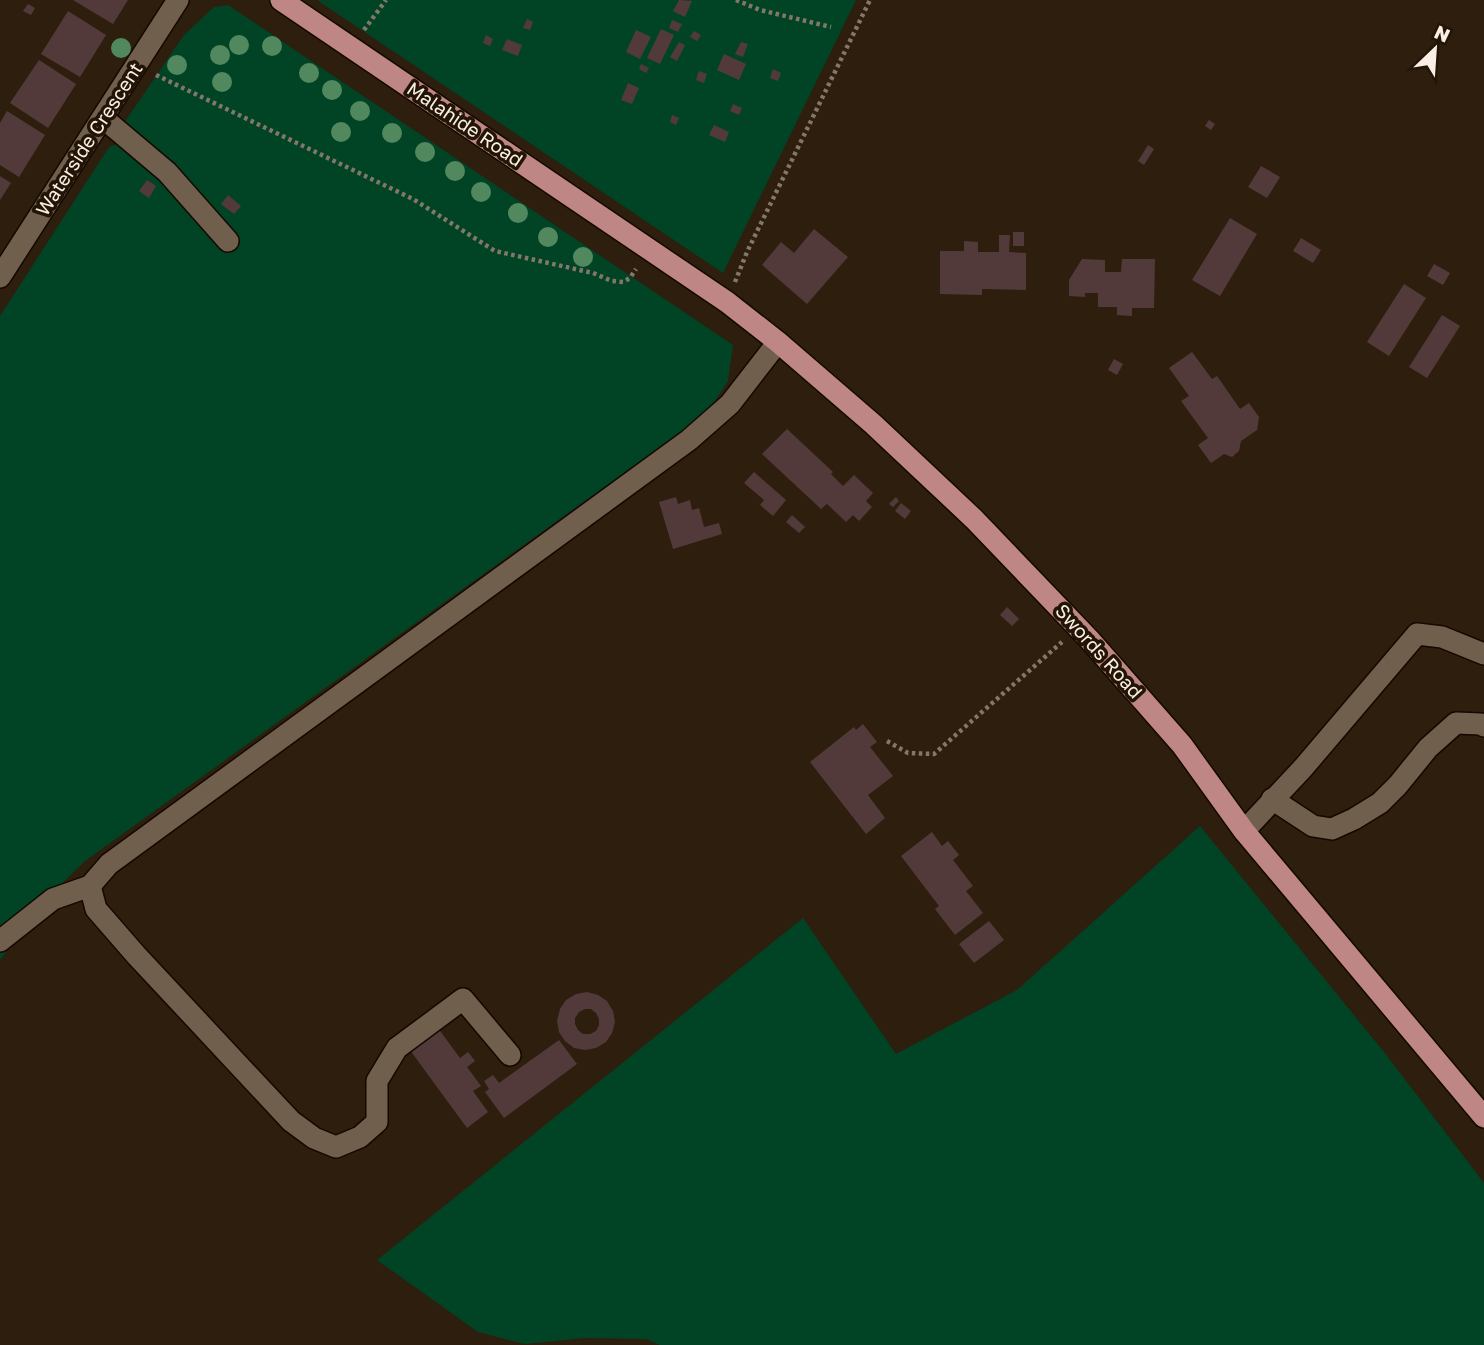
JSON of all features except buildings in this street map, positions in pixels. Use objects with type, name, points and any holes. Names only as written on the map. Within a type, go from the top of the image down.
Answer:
[{"type":"main road","name":"Malahide Road","points":[[281,0],[649,249]]},
{"type":"main road","name":"Swords Road","points":[[649,249],[727,302],[778,342],[873,424],[974,519],[1089,639],[1182,745],[1244,831],[1484,1117]]},
{"type":"street","name":"Waterside Crescent","points":[[0,276],[178,0]]},
{"type":"street","points":[[103,118],[167,172],[228,241]]},
{"type":"street","points":[[0,941],[53,900],[90,886],[109,863],[689,440],[730,404],[778,342]]},
{"type":"street","points":[[1244,831],[1303,768],[1417,634],[1442,637],[1484,654]]},
{"type":"street","points":[[1272,799],[1313,826],[1332,829],[1380,803],[1428,748],[1456,723],[1484,726]]},
{"type":"street","points":[[90,886],[96,909],[291,1121],[314,1138],[336,1147],[360,1137],[377,1122],[377,1081],[397,1048],[463,999],[510,1055]]},
{"type":"path","points":[[351,47],[386,0]]},
{"type":"path","points":[[736,0],[761,10],[831,27]]},
{"type":"path","points":[[727,302],[747,252],[870,0]]},
{"type":"path","points":[[136,66],[414,199],[495,251],[623,282],[630,278],[649,249]]},
{"type":"path","points":[[887,741],[908,752],[934,754],[1063,642]]},
{"type":"green space","points":[[317,0],[856,0],[723,273]]},
{"type":"green space","points":[[228,5],[733,345],[728,381],[707,413],[85,861],[43,902],[0,960],[0,316],[109,147],[115,145],[127,129],[124,123],[184,35],[214,7]]},
{"type":"green space","points":[[1200,826],[1384,1052],[1484,1183],[1484,1345],[660,1345],[646,1339],[585,1338],[525,1344],[478,1332],[377,1260],[803,918],[896,1054],[1017,990]]}]
